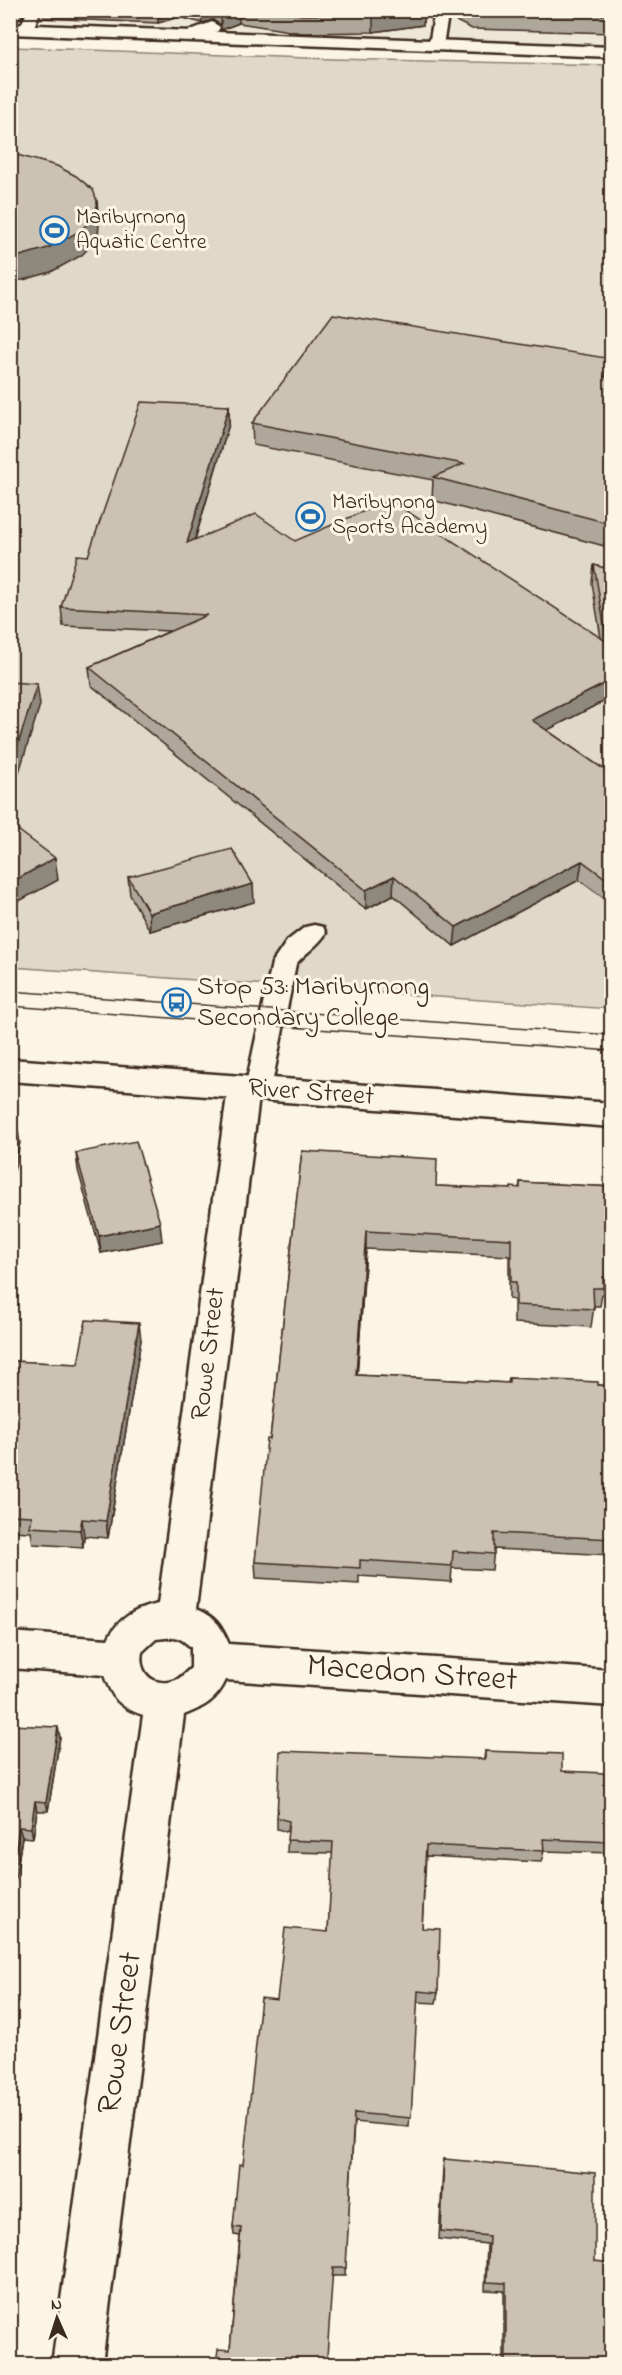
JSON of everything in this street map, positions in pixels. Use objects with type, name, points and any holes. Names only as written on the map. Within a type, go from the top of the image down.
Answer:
[{"type":"street","points":[[194,36],[212,27]]},
{"type":"street","points":[[16,31],[612,52]]},
{"type":"street","points":[[16,31],[421,52],[535,49]]},
{"type":"street","name":"River Street","points":[[10,1070],[612,1115]]},
{"type":"street","name":"Rowe Street","points":[[175,1620],[251,1088]]},
{"type":"street","points":[[175,1620],[186,1622],[201,1631],[210,1644],[212,1661],[208,1677],[197,1690],[182,1699],[165,1702],[146,1699],[131,1689],[122,1675],[120,1658],[126,1643],[136,1630],[151,1622],[175,1620]]},
{"type":"street","points":[[10,1650],[120,1658]]},
{"type":"street","name":"Macedon Street","points":[[212,1661],[612,1688]]},
{"type":"street","name":"Rowe Street","points":[[77,2364],[165,1702]]},
{"type":"lane","points":[[16,31],[35,10]]},
{"type":"lane","points":[[436,45],[441,17]]},
{"type":"lane","points":[[251,1088],[284,963],[296,946],[314,933]]},
{"type":"shaded area","points":[[11,10],[611,10],[612,45],[11,20]]},
{"type":"shaded area","name":"Maribynong Sports Academy","points":[[11,47],[332,59],[611,65],[611,1009],[11,967]]},
{"type":"building","points":[[270,10],[402,10],[373,14],[302,15]]},
{"type":"building","points":[[471,10],[612,10],[612,15],[473,12]]},
{"type":"building","name":"Maribyrnong Aquatic Centre","points":[[10,153],[57,166],[76,176],[93,190],[97,201],[96,215],[80,231],[48,248],[10,257]]},
{"type":"building","points":[[333,314],[612,359],[604,377],[612,379],[612,524],[433,477],[464,464],[252,423]]},
{"type":"building","points":[[141,402],[229,406],[187,543],[256,514],[295,541],[390,500],[607,642],[594,565],[612,570],[612,680],[532,720],[612,775],[612,883],[582,861],[456,927],[394,876],[366,890],[89,667],[207,615],[61,607],[77,555],[88,556]]},
{"type":"building","points":[[10,682],[37,684],[10,769]]},
{"type":"building","points":[[10,824],[55,858],[10,883]]},
{"type":"building","points":[[232,849],[253,884],[149,913],[128,877]]},
{"type":"building","points":[[10,1125],[17,1125],[10,1157]]},
{"type":"building","points":[[136,1141],[160,1223],[99,1236],[76,1153]]},
{"type":"building","points":[[302,1151],[437,1159],[436,1186],[511,1189],[511,1187],[520,1188],[520,1182],[612,1187],[612,1277],[603,1277],[603,1288],[593,1288],[594,1309],[516,1305],[516,1282],[511,1282],[511,1239],[366,1231],[356,1375],[509,1383],[509,1378],[598,1382],[598,1385],[612,1386],[612,1539],[494,1533],[494,1554],[453,1551],[452,1566],[360,1560],[360,1568],[255,1562],[267,1439],[270,1439]]},
{"type":"building","points":[[86,1320],[139,1323],[106,1521],[82,1519],[80,1530],[30,1527],[32,1516],[10,1515],[10,1361],[78,1364]]},
{"type":"building","points":[[10,1725],[58,1727],[46,1802],[35,1801],[31,1828],[19,1827],[10,1887]]},
{"type":"building","points":[[280,1751],[485,1759],[485,1751],[562,1754],[562,1771],[604,1773],[605,1793],[612,1794],[612,1842],[543,1839],[544,1851],[426,1845],[422,1928],[440,1929],[438,1993],[418,1991],[411,2118],[354,2113],[346,2268],[333,2268],[327,2357],[350,2358],[349,2364],[216,2364],[218,2349],[230,2350],[241,2228],[233,2227],[239,2164],[243,2165],[261,1998],[277,2000],[285,1928],[328,1932],[333,1842],[287,1840],[289,1821],[277,1818]]},
{"type":"building","points":[[444,2159],[595,2173],[595,2261],[612,2263],[612,2364],[506,2364],[506,2283],[487,2282],[489,2236],[441,2231]]},
{"type":"tram line","points":[[10,991],[612,1035]]},
{"type":"tram line","points":[[10,1006],[612,1051]]},
{"type":"place","name":"Maribyrnong Aquatic Centre","points":[[55,231]]},
{"type":"place","name":"Maribynong Sports Academy","points":[[311,516]]},
{"type":"place","name":"Stop 53: Maribyrnong Secondary College","points":[[176,1003]]}]
